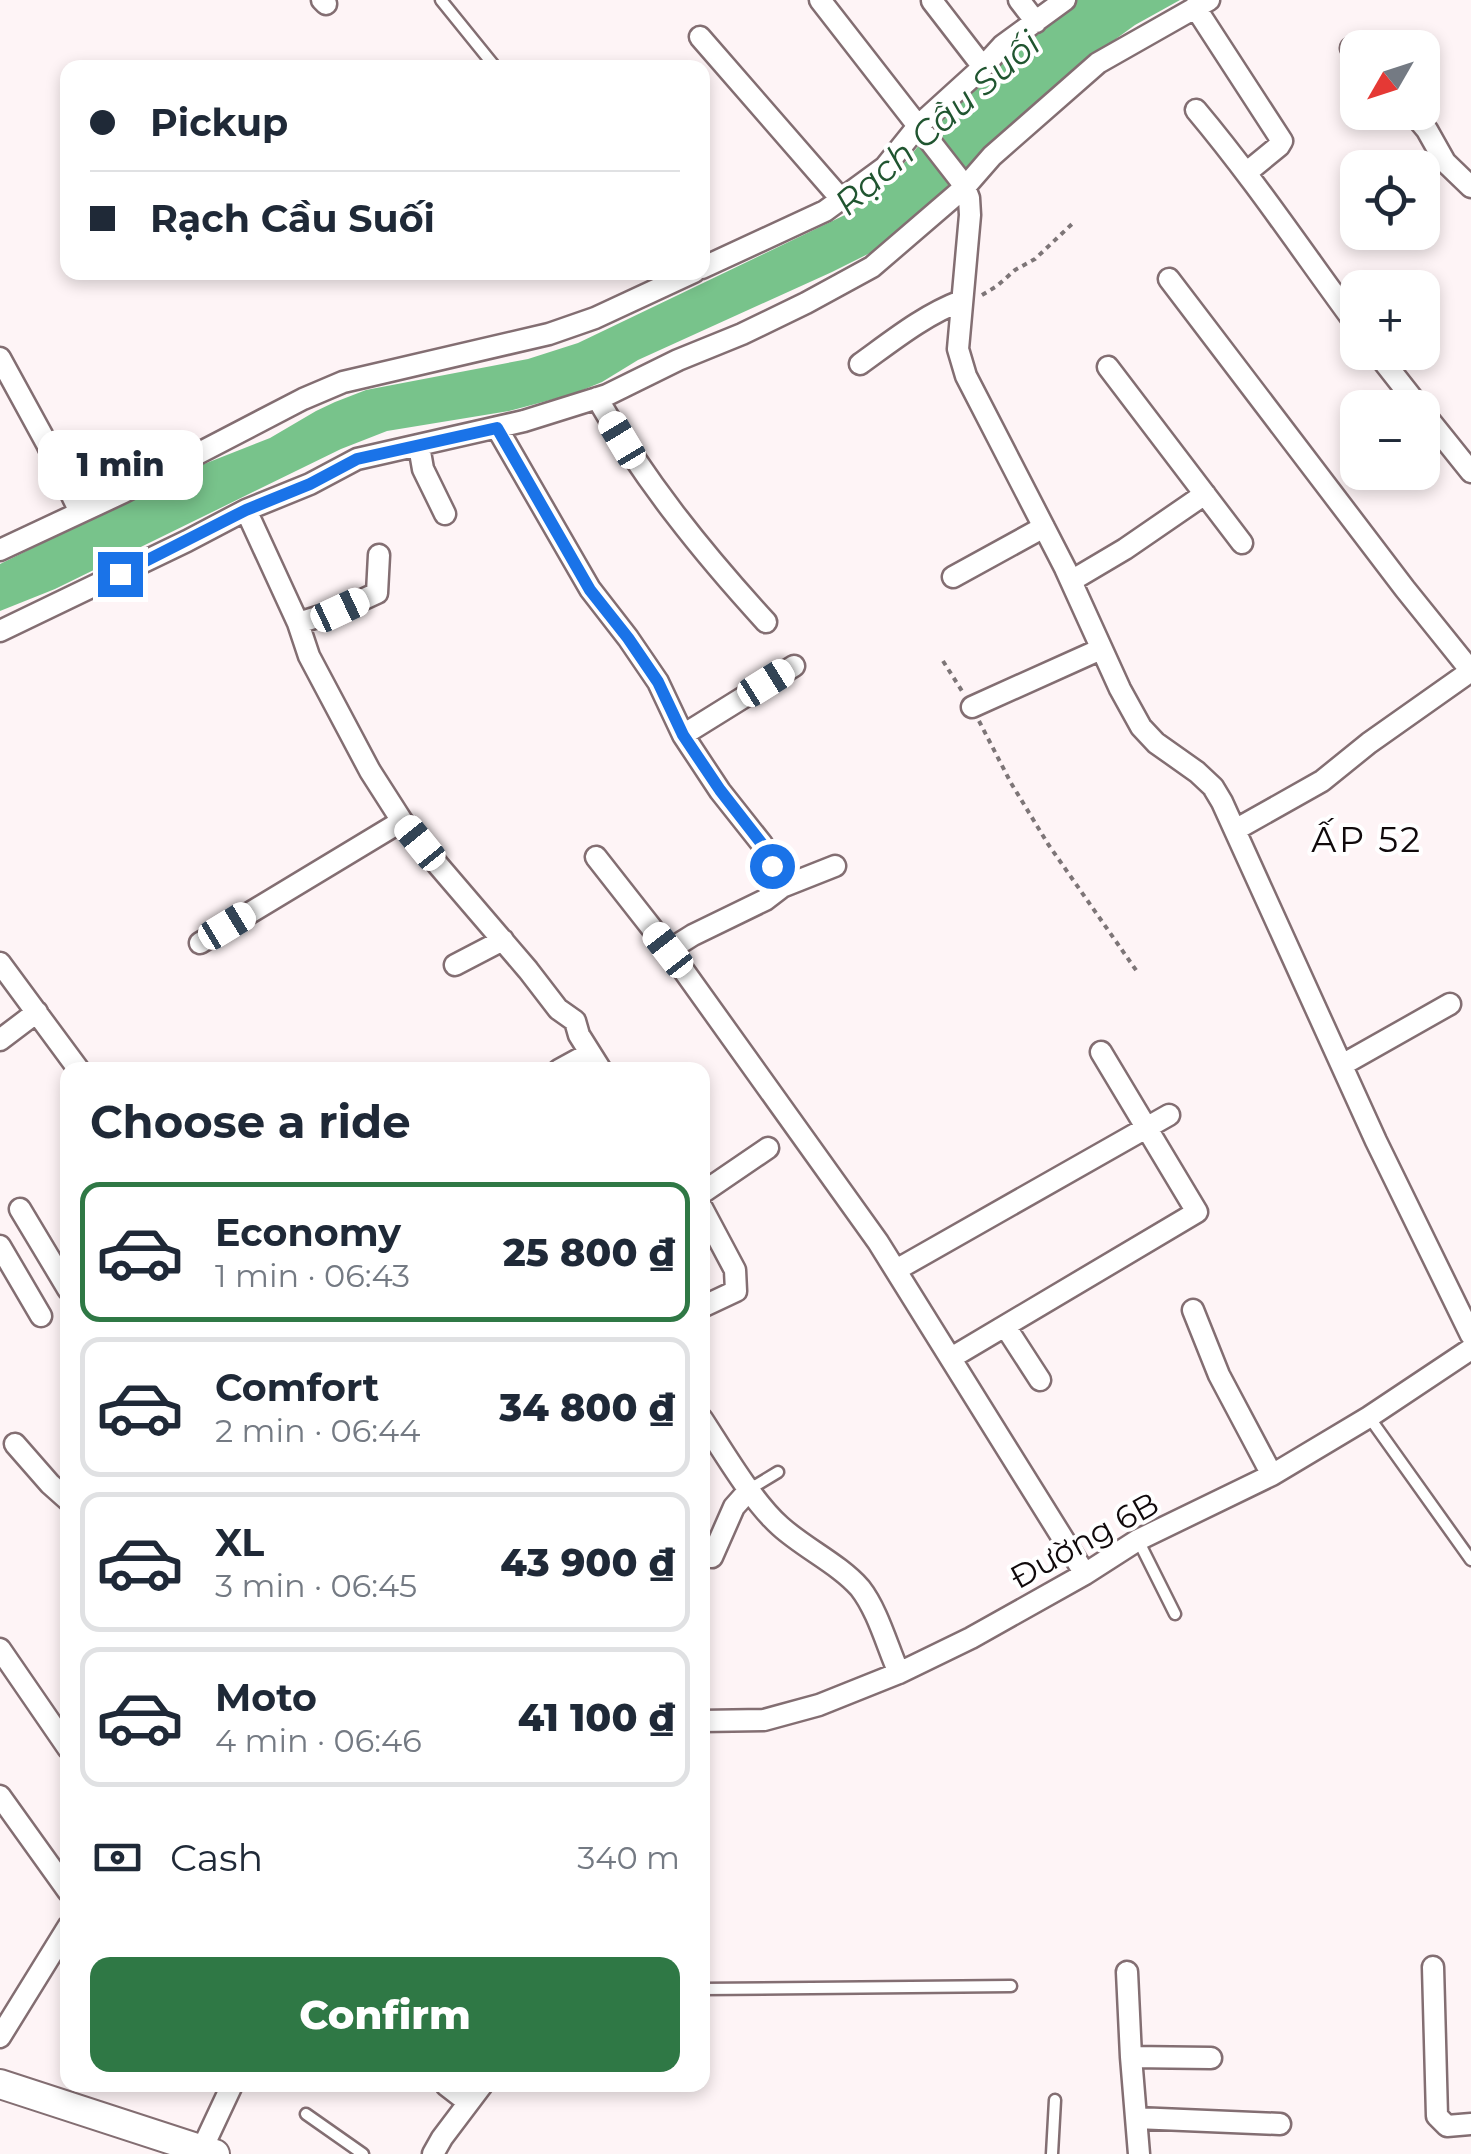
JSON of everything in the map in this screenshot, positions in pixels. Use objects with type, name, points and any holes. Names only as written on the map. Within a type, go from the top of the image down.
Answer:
[{"type":"main road","points":[[3,2092],[209,2152]]},
{"type":"street","points":[[820,0],[965,186],[970,215],[958,349],[966,376],[1141,727],[1213,787],[1471,1335]]},
{"type":"street","points":[[1019,0],[1036,22]]},
{"type":"street","points":[[710,264],[826,211],[885,167],[919,127],[1003,45],[1065,0]]},
{"type":"street","points":[[932,1],[984,67]]},
{"type":"street","points":[[0,630],[357,459],[497,428],[597,398],[806,304],[872,267],[1098,63],[1202,3],[1282,140],[1246,173]]},
{"type":"street","points":[[700,37],[841,199]]},
{"type":"street","points":[[1196,110],[1340,302]]},
{"type":"street","points":[[1427,130],[1445,162],[1471,187]]},
{"type":"street","points":[[1169,279],[1471,671],[1322,781],[1235,830]]},
{"type":"street","points":[[0,550],[343,382],[550,334],[677,280]]},
{"type":"street","points":[[860,364],[962,297]]},
{"type":"street","points":[[0,358],[80,512]]},
{"type":"street","points":[[1108,367],[1242,543]]},
{"type":"street","points":[[1390,370],[1406,390]]},
{"type":"street","points":[[597,398],[634,460],[670,509],[766,622]]},
{"type":"street","points":[[497,428],[590,590],[658,682],[683,735],[762,844],[782,887]]},
{"type":"street","points":[[1440,433],[1471,472]]},
{"type":"street","points":[[419,446],[423,469],[445,514]]},
{"type":"street","points":[[1071,580],[1205,494]]},
{"type":"street","points":[[246,510],[309,656],[370,771],[402,821],[558,1009],[575,1020],[578,1035],[596,1061]]},
{"type":"street","points":[[954,577],[1044,527]]},
{"type":"street","points":[[298,624],[377,594],[378,555]]},
{"type":"street","points":[[972,707],[1102,648]]},
{"type":"street","points":[[683,735],[794,666]]},
{"type":"street","points":[[200,943],[402,821]]},
{"type":"street","points":[[596,857],[668,950],[896,1270],[1084,1574]]},
{"type":"street","points":[[668,950],[765,900],[782,887],[835,866]]},
{"type":"street","points":[[455,965],[503,940]]},
{"type":"street","points":[[0,963],[74,1062]]},
{"type":"street","points":[[1342,1065],[1450,1004]]},
{"type":"street","points":[[0,1040],[37,1012]]},
{"type":"street","points":[[951,1358],[1197,1212],[1101,1052]]},
{"type":"street","points":[[896,1270],[1169,1115]]},
{"type":"street","points":[[710,1188],[768,1148]]},
{"type":"street","points":[[20,1210],[60,1276]]},
{"type":"street","points":[[710,1223],[735,1270],[736,1291],[710,1304]]},
{"type":"street","points":[[0,1246],[40,1316]]},
{"type":"street","points":[[1193,1310],[1218,1375],[1272,1475]]},
{"type":"street","points":[[1005,1326],[1040,1380]]},
{"type":"street","name":"Đường 6B","points":[[710,1721],[764,1720],[819,1705],[971,1638],[1138,1540],[1272,1475],[1471,1349]]},
{"type":"street","points":[[710,1432],[777,1524],[846,1574],[862,1591],[898,1673]]},
{"type":"street","points":[[15,1444],[60,1493]]},
{"type":"street","points":[[712,1557],[734,1507],[750,1489]]},
{"type":"street","points":[[0,1648],[60,1736]]},
{"type":"street","points":[[0,1796],[60,1880]]},
{"type":"street","points":[[0,2037],[60,1940]]},
{"type":"street","points":[[1433,1967],[1437,2116],[1448,2126],[1471,2124]]},
{"type":"street","points":[[1127,1972],[1139,2154]]},
{"type":"street","points":[[1131,2057],[1211,2058]]},
{"type":"street","points":[[209,2152],[230,2092]]},
{"type":"street","points":[[455,2092],[468,2102]]},
{"type":"street","points":[[433,2154],[476,2092]]},
{"type":"street","points":[[1136,2118],[1280,2124]]},
{"type":"lane","points":[[442,0],[490,60]]},
{"type":"lane","points":[[1369,1417],[1471,1560]]},
{"type":"lane","points":[[750,1489],[778,1472]]},
{"type":"lane","points":[[1138,1540],[1176,1614]]},
{"type":"lane","points":[[710,1989],[1011,1986]]},
{"type":"lane","points":[[1052,2154],[1055,2100]]},
{"type":"lane","points":[[306,2114],[363,2154]]},
{"type":"path","points":[[962,297],[982,295],[998,286],[1051,246],[1072,224]]},
{"type":"path","points":[[943,661],[1048,844],[1138,973]]},
{"type":"shaded area","points":[[1075,0],[1180,0],[1135,25],[1069,73],[971,171],[899,234],[870,253],[573,394],[509,411],[387,431],[341,449],[55,589],[0,611],[0,564],[199,466],[270,438],[335,402],[366,390],[528,359],[578,343],[849,213],[896,173],[935,126],[1009,53]]},
{"type":"district","name":"ẤP 52","points":[[1367,839]]},
{"type":"route","points":[[120,574],[357,459],[497,428],[590,590],[658,682],[683,735],[762,844],[772,866]]},
{"type":"water label","name":"Rạch Cầu Suối","points":[[937,123]]}]
